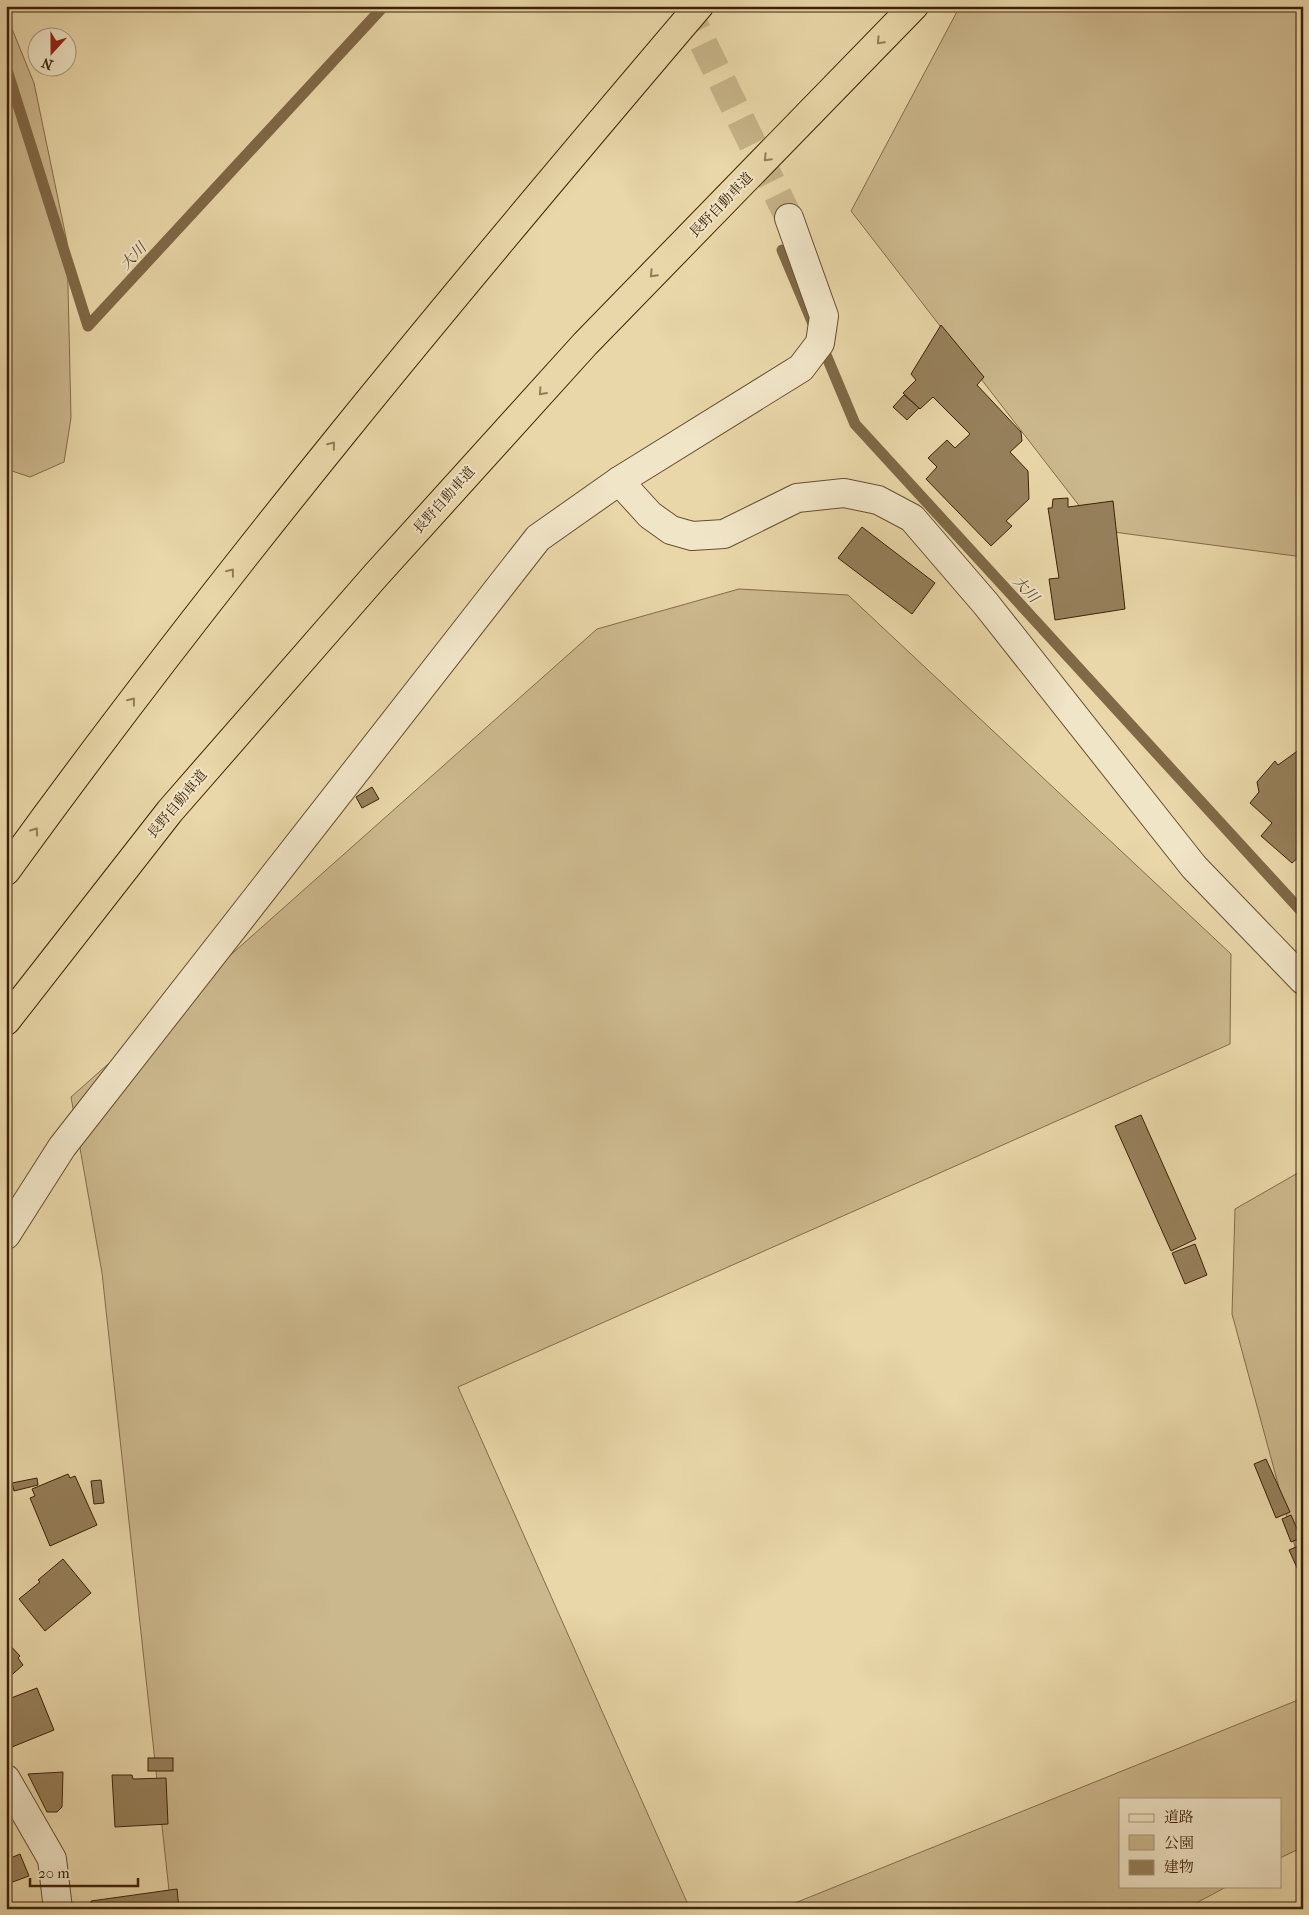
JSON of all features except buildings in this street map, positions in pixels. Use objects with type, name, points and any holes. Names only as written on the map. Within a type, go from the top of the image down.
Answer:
[{"type":"highway","points":[[6,871],[88,758],[271,520],[483,260],[699,6]]},
{"type":"highway","name":"長野自動車道","points":[[6,1022],[170,811],[376,574],[586,344],[914,6]]},
{"type":"street","points":[[6,1235],[62,1147],[538,538],[619,481],[801,368],[820,343],[824,316],[788,218]]},
{"type":"street","points":[[619,481],[650,515],[670,530],[692,536],[724,534],[798,498],[844,493],[878,500],[912,518],[986,604],[1194,867],[1303,980]]},
{"type":"street","points":[[6,1779],[52,1859],[58,1909]]},
{"type":"green space","points":[[960,6],[1303,6],[1303,557],[1098,530],[851,211]]},
{"type":"green space","points":[[6,14],[28,68],[28,78],[32,78],[34,83],[67,242],[71,418],[64,462],[30,477],[6,469]]},
{"type":"green space","points":[[739,589],[848,595],[1231,954],[1230,1044],[458,1387],[690,1909],[171,1909],[102,1273],[71,1097],[597,629]]},
{"type":"green space","points":[[1303,1170],[1303,1576],[1232,1314],[1235,1209]]},
{"type":"green space","points":[[1303,1698],[1303,1847],[1282,1857],[1282,1798],[1119,1798],[1119,1888],[1224,1888],[1185,1909],[780,1909]]},
{"type":"waterway","name":"大川","points":[[6,67],[88,326],[384,6]]},
{"type":"waterway","name":"大川","points":[[782,250],[814,326]]},
{"type":"waterway","name":"大川","points":[[821,343],[855,424],[1303,913]]},
{"type":"tunnel","points":[[685,6],[789,218]]}]
